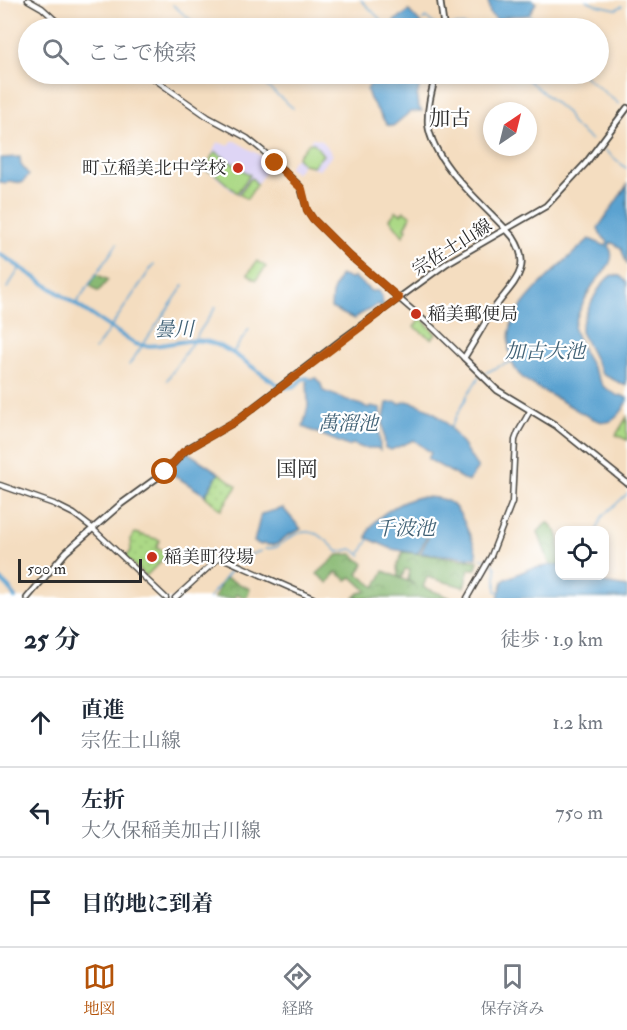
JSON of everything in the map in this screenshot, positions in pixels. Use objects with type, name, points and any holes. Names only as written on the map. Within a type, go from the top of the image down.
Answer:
[{"type":"main road","points":[[28,0],[53,18]]},
{"type":"main road","points":[[440,0],[443,18]]},
{"type":"main road","points":[[161,84],[209,118],[255,145],[302,189],[307,210],[313,219],[350,256],[399,298],[497,390],[569,435],[627,483]]},
{"type":"main road","points":[[434,84],[428,116],[436,150],[447,167],[506,229],[521,252],[522,264],[514,284],[494,309],[464,358]]},
{"type":"main road","name":"宗佐土山線","points":[[27,598],[58,560],[126,499],[165,472],[183,452],[230,425],[282,387],[333,345],[450,261],[542,209],[565,187],[597,149],[627,108]]},
{"type":"main road","points":[[467,598],[490,559],[512,502],[517,434],[530,411]]},
{"type":"main road","points":[[0,485],[57,505],[79,518],[166,598]]},
{"type":"main road","points":[[177,598],[221,558],[313,598]]},
{"type":"shaded area","points":[[313,138],[322,140],[333,155],[319,170],[303,164],[296,173],[288,167]]},
{"type":"shaded area","name":"町立稲美北中学校","points":[[232,141],[272,162],[247,199],[232,191],[213,174],[205,171],[217,142],[229,146]]},
{"type":"green space","points":[[309,143],[314,143],[323,155],[313,166],[303,164],[297,157]]},
{"type":"green space","name":"町立稲美北中学校","points":[[216,152],[250,175],[237,193],[214,173],[206,170]]},
{"type":"green space","points":[[252,178],[257,184],[247,199],[239,194]]},
{"type":"green space","points":[[396,211],[401,214],[404,211],[411,216],[403,236],[390,219]]},
{"type":"green space","points":[[257,261],[266,267],[256,280],[248,274]]},
{"type":"green space","points":[[96,274],[108,280],[98,292],[90,285]]},
{"type":"green space","points":[[421,318],[436,334],[432,339],[414,327]]},
{"type":"green space","points":[[627,417],[627,440],[616,435]]},
{"type":"green space","points":[[219,473],[237,486],[221,510],[205,496]]},
{"type":"green space","points":[[547,522],[555,530],[555,566],[549,563],[538,532]]},
{"type":"green space","points":[[135,533],[160,540],[156,548],[169,553],[146,576],[125,557],[131,551],[130,539]]},
{"type":"green space","points":[[403,552],[478,561],[476,569],[469,569],[464,587],[427,577],[423,587],[451,598],[354,598],[359,593],[367,591],[352,577],[347,580],[336,572],[328,583],[317,574],[338,555],[352,554],[364,564],[358,574],[375,587],[384,571],[414,584],[408,580],[410,570],[405,569],[402,578],[398,576],[397,566]]},
{"type":"green space","points":[[226,578],[250,589],[248,595],[245,598],[237,594],[234,598],[214,598]]},
{"type":"water","points":[[488,0],[532,0],[536,3],[529,15],[495,18],[490,14]]},
{"type":"water","points":[[409,11],[416,18],[398,18]]},
{"type":"water","points":[[370,84],[420,84],[417,102],[422,111],[410,112],[393,126],[387,125],[370,99],[367,90]]},
{"type":"water","points":[[20,157],[21,165],[29,175],[22,183],[0,182],[0,158]]},
{"type":"water","name":"加古大池","points":[[627,185],[627,265],[621,248],[611,242],[610,263],[591,288],[574,328],[583,351],[603,386],[618,396],[627,398],[619,414],[612,420],[604,422],[593,419],[523,378],[511,360],[509,337],[512,323],[524,302],[558,268],[589,239],[606,246],[608,242],[600,234],[598,228]]},
{"type":"water","points":[[340,275],[350,279],[354,277],[371,291],[378,291],[382,296],[383,306],[378,304],[354,319],[331,308],[332,294]]},
{"type":"water","points":[[612,275],[620,276],[627,282],[626,386],[602,374],[581,332],[581,326],[594,298],[607,278]]},
{"type":"water","name":"萬溜池","points":[[316,378],[323,391],[369,408],[371,406],[381,408],[380,450],[353,444],[348,446],[303,427],[308,406],[307,379]]},
{"type":"water","points":[[407,401],[421,405],[442,418],[457,436],[478,468],[468,482],[428,459],[431,453],[414,440],[391,450],[385,448],[383,423],[387,403],[397,402],[399,404]]},
{"type":"water","points":[[187,452],[219,473],[205,495],[169,472]]},
{"type":"water","name":"千波池","points":[[419,497],[445,500],[456,508],[473,541],[477,558],[421,553],[429,531],[419,552],[415,553],[392,549],[367,538],[373,524],[380,517],[395,506]]},
{"type":"water","points":[[283,508],[301,529],[274,545],[261,545],[254,542],[261,514]]},
{"type":"water","points":[[555,565],[555,580],[598,580],[627,587],[627,598],[498,598],[503,581],[529,569]]},
{"type":"waterway","points":[[361,0],[379,18]]},
{"type":"waterway","points":[[586,0],[616,9],[622,6]]},
{"type":"waterway","points":[[173,5],[188,18]]},
{"type":"waterway","points":[[529,15],[533,18]]},
{"type":"waterway","points":[[264,84],[293,108]]},
{"type":"waterway","points":[[533,84],[567,113],[572,124],[591,140]]},
{"type":"waterway","points":[[594,84],[619,104]]},
{"type":"waterway","points":[[601,147],[626,168]]},
{"type":"waterway","points":[[75,305],[117,244]]},
{"type":"waterway","name":"曇川","points":[[0,254],[135,344],[153,346],[204,341],[225,349],[284,388],[295,386],[302,379],[307,378],[310,381]]},
{"type":"waterway","points":[[95,350],[154,264]]},
{"type":"waterway","points":[[7,288],[20,268]]},
{"type":"waterway","points":[[129,365],[184,285]]},
{"type":"waterway","name":"曇川","points":[[167,380],[216,307]]},
{"type":"waterway","points":[[232,354],[249,329]]},
{"type":"waterway","points":[[502,365],[514,361]]},
{"type":"waterway","points":[[483,374],[500,366]]},
{"type":"waterway","points":[[468,394],[479,377]]},
{"type":"waterway","points":[[465,401],[467,395]]},
{"type":"waterway","points":[[457,415],[464,402]]},
{"type":"waterway","points":[[451,427],[456,417]]},
{"type":"waterway","points":[[599,526],[602,517],[627,494]]},
{"type":"waterway","points":[[265,549],[278,546],[299,533],[312,532],[318,534],[338,552],[352,549],[361,555]]},
{"type":"waterway","points":[[361,553],[369,539]]},
{"type":"waterway","points":[[238,562],[246,556],[261,551]]},
{"type":"waterway","points":[[481,558],[486,559]]},
{"type":"waterway","points":[[491,562],[496,568],[496,591],[499,592]]},
{"type":"waterway","points":[[209,598],[234,566]]},
{"type":"waterway","points":[[0,579],[15,598]]},
{"type":"place","name":"町立稲美北中学校","points":[[238,168]]},
{"type":"place","name":"稲美郵便局","points":[[416,314]]},
{"type":"place","name":"稲美町役場","points":[[152,557]]},
{"type":"district","name":"加古","points":[[450,118]]},
{"type":"district","name":"国岡","points":[[297,469]]},
{"type":"route","points":[[165,472],[191,446],[236,421],[333,345],[399,298],[350,256],[309,215],[302,189],[275,163]]}]
